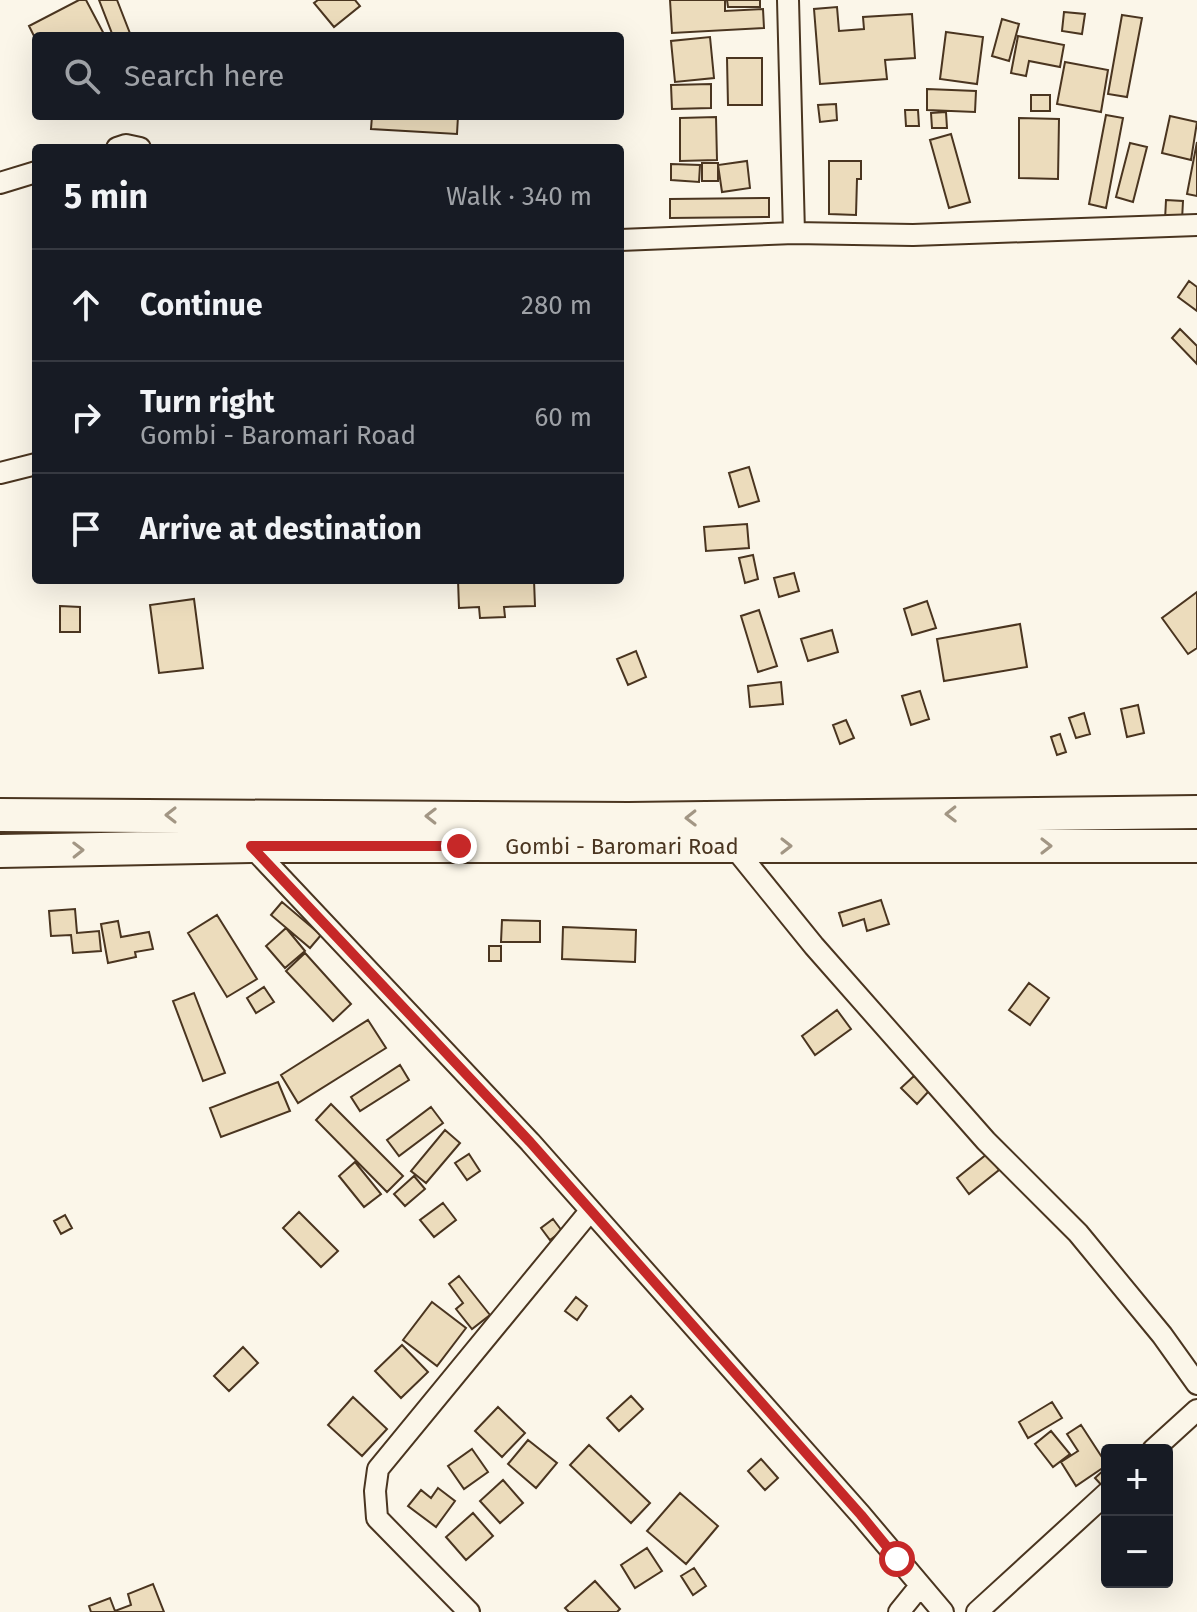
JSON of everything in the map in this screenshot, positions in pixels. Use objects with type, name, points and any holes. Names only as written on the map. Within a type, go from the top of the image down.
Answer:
[{"type":"main road","name":"Gombi - Baromari Road","points":[[0,851],[251,846],[1197,812]]},
{"type":"main road","name":"Gombi - Baromari Road","points":[[0,815],[628,832],[733,846],[1197,846]]},
{"type":"street","points":[[788,0],[794,233]]},
{"type":"street","points":[[0,183],[32,173]]},
{"type":"street","points":[[624,240],[794,233],[913,235],[1197,225]]},
{"type":"street","points":[[0,473],[32,465]]},
{"type":"street","points":[[251,846],[530,1142],[861,1515],[943,1612]]},
{"type":"street","points":[[733,846],[814,946],[986,1141],[1078,1233],[1162,1335],[1197,1384]]},
{"type":"street","points":[[469,1612],[377,1518],[375,1491],[378,1469],[590,1211]]},
{"type":"street","points":[[1160,1444],[1197,1410]]},
{"type":"street","points":[[977,1612],[1101,1498]]},
{"type":"street","points":[[899,1612],[920,1586]]},
{"type":"building","points":[[79,0],[86,0],[103,32],[32,32],[29,26]]},
{"type":"building","points":[[99,0],[117,0],[129,32],[111,32]]},
{"type":"building","points":[[318,0],[355,0],[360,6],[334,27],[314,3]]},
{"type":"building","points":[[670,0],[725,0],[725,11],[763,9],[764,28],[672,33]]},
{"type":"building","points":[[727,0],[760,0],[760,7],[728,7]]},
{"type":"building","points":[[837,7],[839,31],[864,29],[863,17],[912,14],[915,58],[885,60],[887,79],[820,84],[814,9]]},
{"type":"building","points":[[1064,12],[1085,14],[1082,34],[1062,31]]},
{"type":"building","points":[[1122,15],[1142,18],[1127,97],[1108,94]]},
{"type":"building","points":[[1002,19],[1019,24],[1009,61],[992,56]]},
{"type":"building","points":[[946,32],[983,37],[977,84],[940,79]]},
{"type":"building","points":[[1018,36],[1064,45],[1060,67],[1029,61],[1026,76],[1011,73]]},
{"type":"building","points":[[710,37],[714,78],[675,82],[671,41]]},
{"type":"building","points":[[727,58],[762,58],[762,105],[728,105]]},
{"type":"building","points":[[1065,62],[1108,70],[1101,112],[1057,104]]},
{"type":"building","points":[[711,84],[711,108],[672,109],[671,85]]},
{"type":"building","points":[[927,89],[976,91],[975,112],[927,110]]},
{"type":"building","points":[[1031,95],[1050,95],[1050,111],[1031,111]]},
{"type":"building","points":[[836,104],[837,120],[820,122],[818,105]]},
{"type":"building","points":[[905,110],[918,110],[919,126],[906,126]]},
{"type":"building","points":[[946,112],[947,128],[932,128],[931,113]]},
{"type":"building","points":[[1106,115],[1123,118],[1106,208],[1089,204]]},
{"type":"building","points":[[1170,116],[1197,122],[1191,160],[1162,153]]},
{"type":"building","points":[[716,117],[717,160],[680,161],[680,118]]},
{"type":"building","points":[[1019,118],[1059,119],[1058,179],[1019,178]]},
{"type":"building","points":[[372,120],[458,120],[457,134],[371,129]]},
{"type":"building","points":[[951,134],[970,202],[949,208],[930,140]]},
{"type":"building","points":[[1197,142],[1197,196],[1187,194]]},
{"type":"building","points":[[1130,143],[1147,147],[1133,202],[1116,197]]},
{"type":"building","points":[[747,161],[750,188],[722,192],[718,165]]},
{"type":"building","points":[[829,161],[861,161],[856,215],[829,214]]},
{"type":"building","points":[[702,163],[718,163],[718,181],[702,181]]},
{"type":"building","points":[[671,164],[700,165],[699,182],[671,180]]},
{"type":"building","points":[[769,198],[769,217],[670,218],[670,199]]},
{"type":"building","points":[[1166,200],[1183,201],[1182,220],[1165,220]]},
{"type":"building","points":[[1189,281],[1197,287],[1197,311],[1178,297]]},
{"type":"building","points":[[1180,329],[1197,346],[1197,364],[1172,338]]},
{"type":"building","points":[[749,467],[759,501],[739,507],[729,473]]},
{"type":"building","points":[[747,524],[749,548],[706,551],[704,527]]},
{"type":"building","points":[[753,555],[758,579],[745,583],[739,558]]},
{"type":"building","points":[[794,573],[799,591],[779,597],[774,578]]},
{"type":"building","points":[[458,584],[534,584],[535,606],[504,607],[505,617],[480,618],[479,607],[459,608]]},
{"type":"building","points":[[1197,592],[1197,648],[1188,654],[1162,618]]},
{"type":"building","points":[[194,599],[203,668],[159,673],[150,605]]},
{"type":"building","points":[[927,601],[936,628],[912,635],[904,609]]},
{"type":"building","points":[[60,606],[80,607],[80,632],[60,632]]},
{"type":"building","points":[[759,610],[777,666],[758,672],[741,616]]},
{"type":"building","points":[[1020,624],[1027,667],[944,681],[937,639]]},
{"type":"building","points":[[832,630],[838,652],[808,661],[801,639]]},
{"type":"building","points":[[636,651],[646,677],[628,685],[617,659]]},
{"type":"building","points":[[781,682],[783,704],[750,707],[748,686]]},
{"type":"building","points":[[920,691],[929,719],[911,725],[902,696]]},
{"type":"building","points":[[1138,705],[1144,733],[1127,737],[1121,709]]},
{"type":"building","points":[[1084,713],[1090,734],[1076,738],[1069,718]]},
{"type":"building","points":[[846,720],[854,738],[840,744],[833,725]]},
{"type":"building","points":[[1060,734],[1066,752],[1057,755],[1051,737]]},
{"type":"building","points":[[881,900],[889,924],[867,931],[864,919],[843,926],[839,913]]},
{"type":"building","points":[[282,902],[321,935],[310,948],[271,915]]},
{"type":"building","points":[[75,909],[77,933],[99,931],[101,951],[73,953],[71,935],[51,936],[49,911]]},
{"type":"building","points":[[217,915],[257,979],[227,997],[188,933]]},
{"type":"building","points":[[502,920],[540,921],[540,942],[501,942]]},
{"type":"building","points":[[118,921],[121,937],[149,932],[153,949],[135,952],[136,957],[108,963],[101,924]]},
{"type":"building","points":[[563,927],[636,930],[635,962],[562,959]]},
{"type":"building","points":[[286,928],[305,951],[285,968],[266,946]]},
{"type":"building","points":[[489,946],[501,946],[501,961],[489,961]]},
{"type":"building","points":[[305,953],[351,1004],[333,1021],[286,971]]},
{"type":"building","points":[[1029,983],[1049,998],[1030,1025],[1009,1010]]},
{"type":"building","points":[[264,987],[274,1002],[256,1013],[247,998]]},
{"type":"building","points":[[194,993],[225,1073],[203,1081],[173,1001]]},
{"type":"building","points":[[837,1010],[851,1029],[815,1055],[802,1036]]},
{"type":"building","points":[[368,1020],[386,1048],[298,1103],[281,1075]]},
{"type":"building","points":[[400,1065],[409,1080],[360,1111],[351,1097]]},
{"type":"building","points":[[914,1076],[929,1091],[917,1104],[901,1088]]},
{"type":"building","points":[[278,1082],[290,1111],[221,1137],[210,1108]]},
{"type":"building","points":[[331,1104],[403,1176],[387,1192],[316,1120]]},
{"type":"building","points":[[431,1107],[443,1123],[399,1156],[387,1140]]},
{"type":"building","points":[[445,1130],[460,1143],[426,1183],[411,1171]]},
{"type":"building","points":[[469,1154],[480,1171],[467,1180],[455,1163]]},
{"type":"building","points":[[987,1154],[999,1170],[969,1194],[957,1178]]},
{"type":"building","points":[[355,1162],[381,1194],[364,1207],[339,1176]]},
{"type":"building","points":[[414,1176],[425,1189],[405,1206],[394,1194]]},
{"type":"building","points":[[443,1203],[456,1220],[434,1237],[420,1220]]},
{"type":"building","points":[[299,1212],[338,1251],[321,1267],[283,1228]]},
{"type":"building","points":[[65,1215],[72,1228],[61,1234],[54,1221]]},
{"type":"building","points":[[553,1219],[562,1231],[550,1240],[541,1228]]},
{"type":"building","points":[[459,1276],[490,1315],[472,1329],[456,1309],[463,1303],[449,1284]]},
{"type":"building","points":[[576,1297],[587,1306],[577,1320],[565,1311]]},
{"type":"building","points":[[432,1302],[466,1328],[437,1366],[403,1340]]},
{"type":"building","points":[[402,1345],[428,1372],[401,1398],[375,1371]]},
{"type":"building","points":[[243,1347],[258,1363],[229,1391],[214,1376]]},
{"type":"building","points":[[631,1396],[643,1409],[619,1431],[607,1418]]},
{"type":"building","points":[[353,1397],[387,1429],[362,1456],[328,1425]]},
{"type":"building","points":[[1052,1402],[1062,1418],[1028,1438],[1019,1422]]},
{"type":"building","points":[[498,1407],[525,1433],[502,1457],[475,1431]]},
{"type":"building","points":[[1081,1425],[1101,1456],[1101,1469],[1076,1486],[1061,1462],[1078,1451],[1067,1434]]},
{"type":"building","points":[[1051,1431],[1070,1454],[1053,1467],[1035,1444]]},
{"type":"building","points":[[528,1440],[557,1463],[536,1488],[508,1464]]},
{"type":"building","points":[[589,1445],[650,1503],[631,1523],[570,1465]]},
{"type":"building","points":[[472,1449],[488,1472],[464,1489],[448,1466]]},
{"type":"building","points":[[761,1459],[778,1478],[765,1490],[748,1471]]},
{"type":"building","points":[[503,1480],[523,1503],[500,1523],[480,1501]]},
{"type":"building","points":[[438,1488],[455,1501],[436,1527],[408,1506],[421,1490],[431,1498]]},
{"type":"building","points":[[680,1493],[718,1526],[686,1564],[647,1531]]},
{"type":"building","points":[[473,1513],[493,1536],[466,1560],[446,1537]]},
{"type":"building","points":[[647,1548],[662,1571],[635,1588],[621,1565]]},
{"type":"building","points":[[694,1568],[706,1586],[693,1595],[681,1576]]},
{"type":"building","points":[[595,1581],[620,1609],[617,1612],[569,1612],[565,1608]]},
{"type":"building","points":[[153,1584],[164,1612],[91,1612],[89,1606],[110,1598],[115,1611],[131,1605],[128,1594]]},
{"type":"route","points":[[459,846],[251,846],[530,1142],[897,1559]]}]
